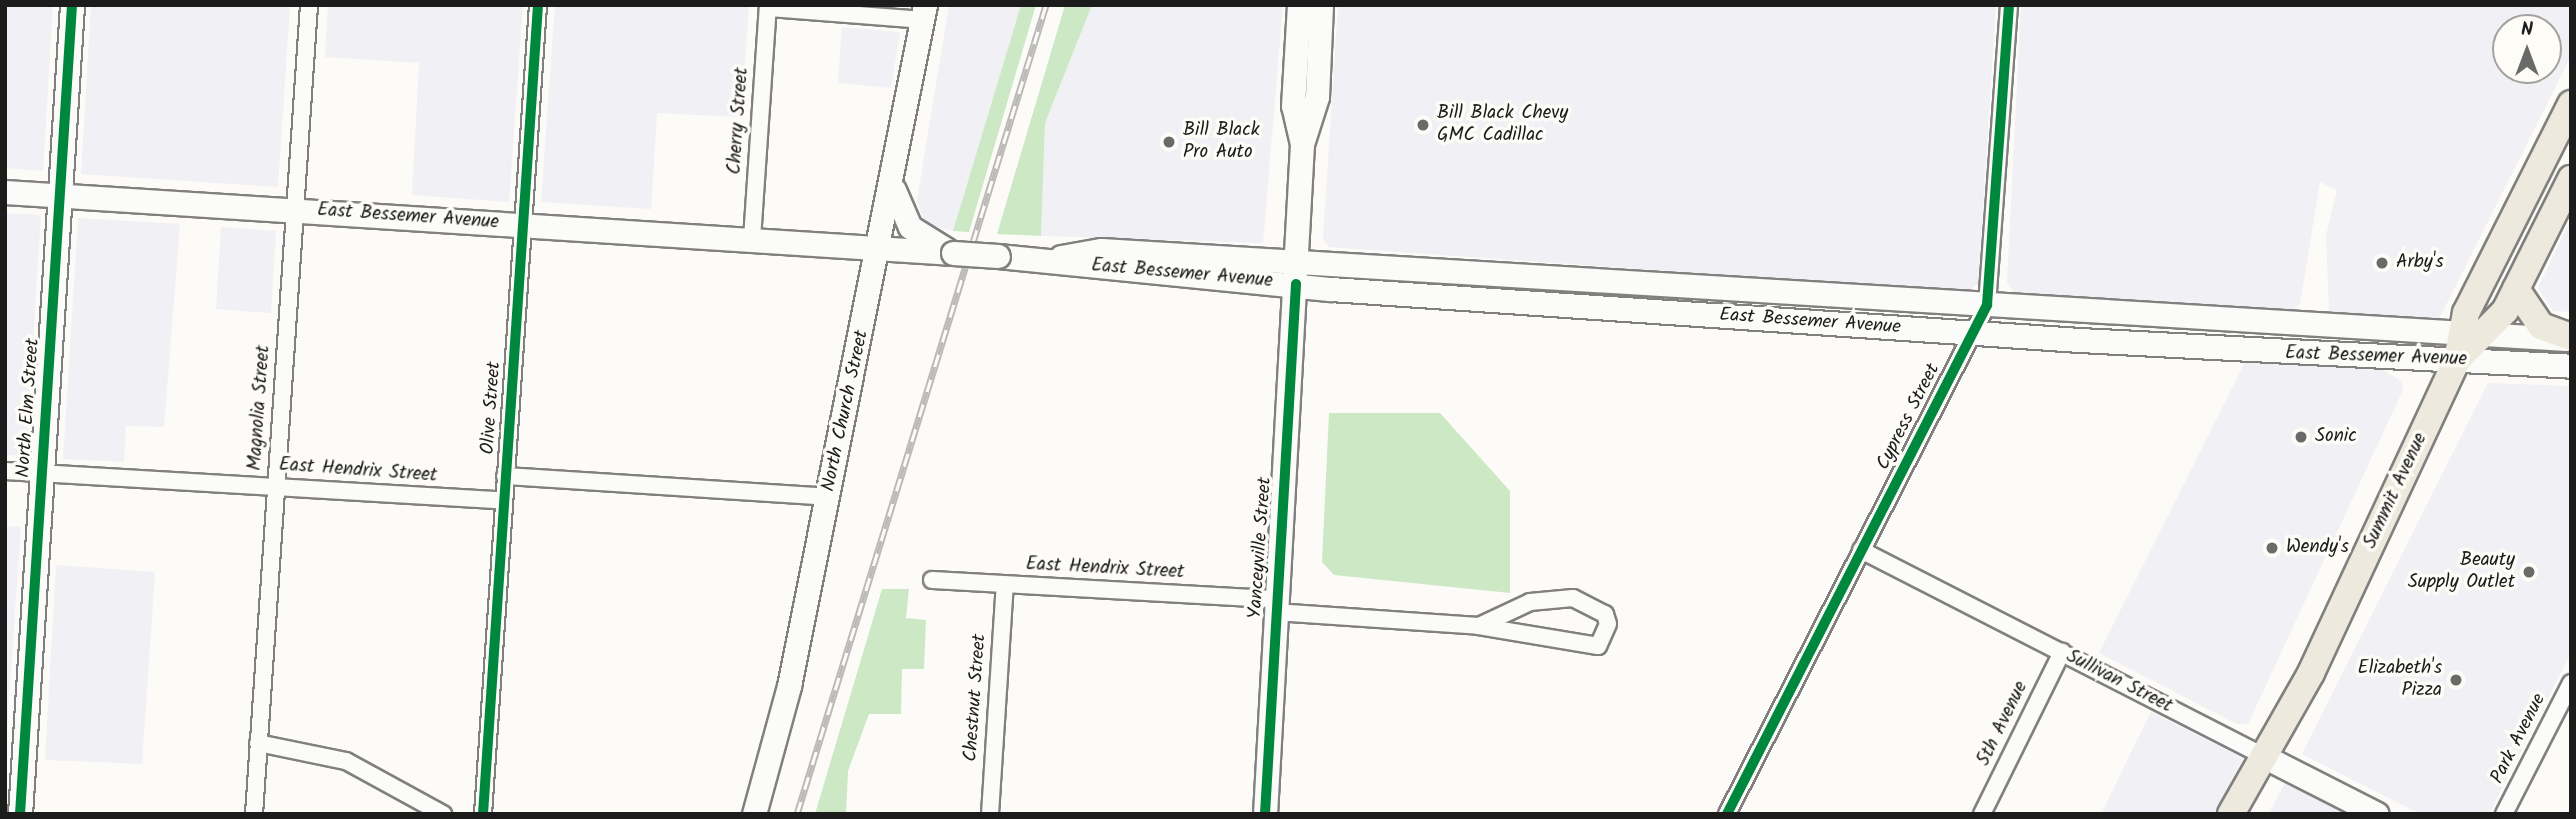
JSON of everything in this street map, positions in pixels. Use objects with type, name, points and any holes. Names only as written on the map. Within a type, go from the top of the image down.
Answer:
[{"type":"main road","name":"North Elm Street","points":[[20,814],[72,5]]},
{"type":"main road","name":"Yanceyville Street","points":[[1299,5],[1293,106],[1302,144]]},
{"type":"main road","name":"Yanceyville Street","points":[[1265,814],[1275,606],[1297,273],[1302,144],[1317,97],[1321,5]]},
{"type":"main road","name":"North Church Street","points":[[754,814],[789,686],[881,248],[924,12]]},
{"type":"main road","name":"Summit Avenue","points":[[2468,343],[2466,313],[2571,104]]},
{"type":"main road","name":"Summit Avenue","points":[[2231,814],[2263,765],[2468,343],[2516,289],[2571,179]]},
{"type":"main road","points":[[892,187],[909,227],[953,253]]},
{"type":"main road","name":"East Bessemer Avenue","points":[[5,192],[1051,258],[1100,270],[1297,273],[2114,312],[2468,343],[2571,366]]},
{"type":"main road","name":"East Bessemer Avenue","points":[[1297,273],[2080,341],[2468,343],[2571,338]]},
{"type":"main road","points":[[2516,289],[2540,326],[2571,338]]},
{"type":"main road","points":[[2080,341],[2114,312]]},
{"type":"main road","name":"Summit Avenue","points":[[2247,814],[2263,765]]},
{"type":"main road","name":"Sullivan Street","points":[[2263,765],[2377,814]]},
{"type":"street","name":"Magnolia Street","points":[[254,814],[309,5]]},
{"type":"street","name":"Olive Street","points":[[483,814],[538,5]]},
{"type":"street","name":"Cypress Street","points":[[1727,814],[1987,305],[2009,5]]},
{"type":"street","points":[[768,7],[924,12]]},
{"type":"street","name":"Cherry Street","points":[[752,239],[768,7]]},
{"type":"street","name":"East Hendrix Street","points":[[5,471],[503,502]]},
{"type":"street","points":[[505,476],[827,497]]},
{"type":"street","name":"Sullivan Street","points":[[1861,550],[2062,652],[2263,765]]},
{"type":"street","name":"East Hendrix Street","points":[[932,580],[1275,606],[1479,626],[1591,648],[1608,624],[1588,601],[1573,598],[1530,602],[1479,626]]},
{"type":"street","name":"Chestnut Street","points":[[990,814],[1005,584]]},
{"type":"street","name":"5th Avenue","points":[[1982,814],[2062,652]]},
{"type":"street","name":"Park Avenue","points":[[2504,814],[2571,683]]},
{"type":"street","points":[[258,743],[346,761],[443,814]]},
{"type":"shaded area","points":[[5,5],[53,5],[43,171],[5,168]]},
{"type":"shaded area","points":[[91,5],[290,5],[278,187],[81,174]]},
{"type":"shaded area","points":[[328,5],[523,5],[509,202],[412,195],[419,63],[325,57]]},
{"type":"shaded area","points":[[555,5],[749,5],[741,117],[657,113],[651,209],[541,202]]},
{"type":"shaded area","points":[[949,5],[1021,5],[953,231],[925,224],[917,200]]},
{"type":"shaded area","points":[[1092,5],[1283,5],[1263,243],[1041,236],[1045,123]]},
{"type":"shaded area","points":[[1338,5],[1996,5],[1978,284],[1967,292],[1329,247],[1323,239]]},
{"type":"shaded area","points":[[2021,5],[2571,5],[2571,56],[2562,74],[2562,14],[2492,14],[2492,84],[2557,84],[2437,323],[2329,312],[2326,236],[2337,190],[2320,182],[2300,304],[2289,312],[2015,294],[2007,282]]},
{"type":"shaded area","points":[[842,27],[900,32],[891,88],[838,83]]},
{"type":"shaded area","points":[[5,213],[41,215],[26,456],[5,455]]},
{"type":"shaded area","points":[[78,218],[180,224],[164,427],[126,426],[124,462],[63,459]]},
{"type":"shaded area","points":[[2571,219],[2571,312],[2553,311],[2538,288]]},
{"type":"shaded area","points":[[221,227],[276,231],[271,313],[216,309]]},
{"type":"shaded area","points":[[2245,362],[2383,370],[2401,381],[2403,390],[2248,724],[2237,724],[2099,653]]},
{"type":"shaded area","points":[[2488,383],[2571,386],[2571,653],[2489,814],[2420,814],[2302,754]]},
{"type":"shaded area","points":[[5,526],[21,527],[5,756]]},
{"type":"shaded area","points":[[56,565],[155,572],[142,764],[45,760]]},
{"type":"shaded area","points":[[2151,712],[2243,758],[2215,814],[2101,814]]},
{"type":"shaded area","points":[[2285,783],[2346,814],[2269,814]]},
{"type":"green space","points":[[1021,5],[1036,5],[969,232],[953,231]]},
{"type":"green space","points":[[1065,5],[1092,5],[1045,123],[1041,236],[997,234]]},
{"type":"green space","points":[[1329,413],[1440,413],[1510,491],[1510,593],[1334,575],[1322,562]]},
{"type":"green space","points":[[882,589],[909,589],[906,618],[926,620],[924,669],[902,669],[901,714],[869,714],[848,771],[846,814],[815,814]]},
{"type":"railway","points":[[797,814],[1046,5]]},
{"type":"cycle path","points":[[20,814],[72,5]]},
{"type":"cycle path","points":[[483,814],[538,5]]},
{"type":"cycle path","points":[[1727,814],[1987,305],[2009,5]]},
{"type":"cycle path","points":[[1265,814],[1296,284]]},
{"type":"place","name":"Bill Black Chevy GMC Cadillac","points":[[1423,125]]},
{"type":"place","name":"Bill Black Pro Auto","points":[[1169,142]]},
{"type":"place","name":"Arby's","points":[[2382,263]]},
{"type":"place","name":"Sonic","points":[[2301,437]]},
{"type":"place","name":"Wendy's","points":[[2272,548]]},
{"type":"place","name":"Beauty Supply Outlet","points":[[2529,572]]},
{"type":"place","name":"Elizabeth's Pizza","points":[[2456,680]]}]
